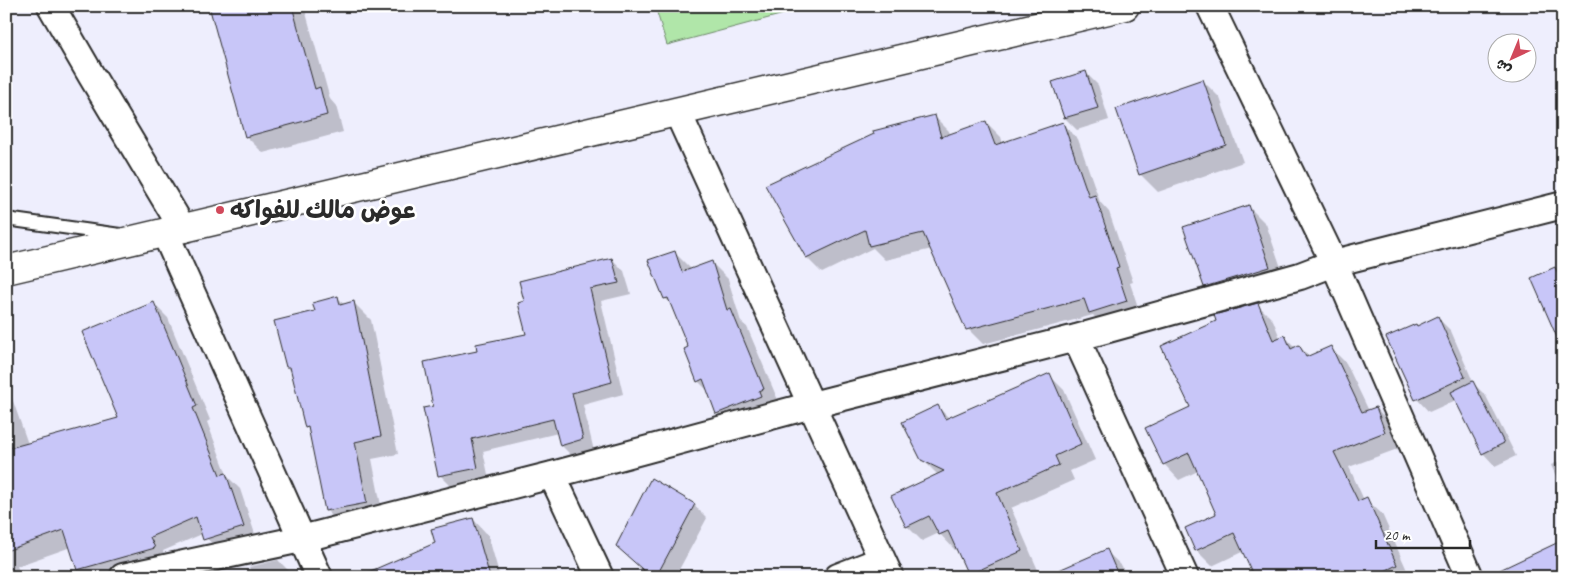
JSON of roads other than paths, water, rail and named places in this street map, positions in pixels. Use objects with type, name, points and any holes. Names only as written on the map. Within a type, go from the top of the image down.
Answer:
[{"type":"street","points":[[51,6],[91,75],[319,577]]},
{"type":"street","points":[[6,270],[678,113],[1124,6]]},
{"type":"street","points":[[1210,6],[1334,263],[1470,577]]},
{"type":"street","points":[[678,113],[886,568],[838,577]]},
{"type":"street","points":[[123,577],[301,539],[552,475],[812,405],[1076,338],[1300,276],[1334,263],[1563,205]]},
{"type":"street","points":[[1076,338],[1185,577]]},
{"type":"street","points":[[552,475],[600,577]]},
{"type":"lane","points":[[6,219],[162,233]]},
{"type":"place","name":"عوض مالك للفواكه","points":[[220,210]]}]
